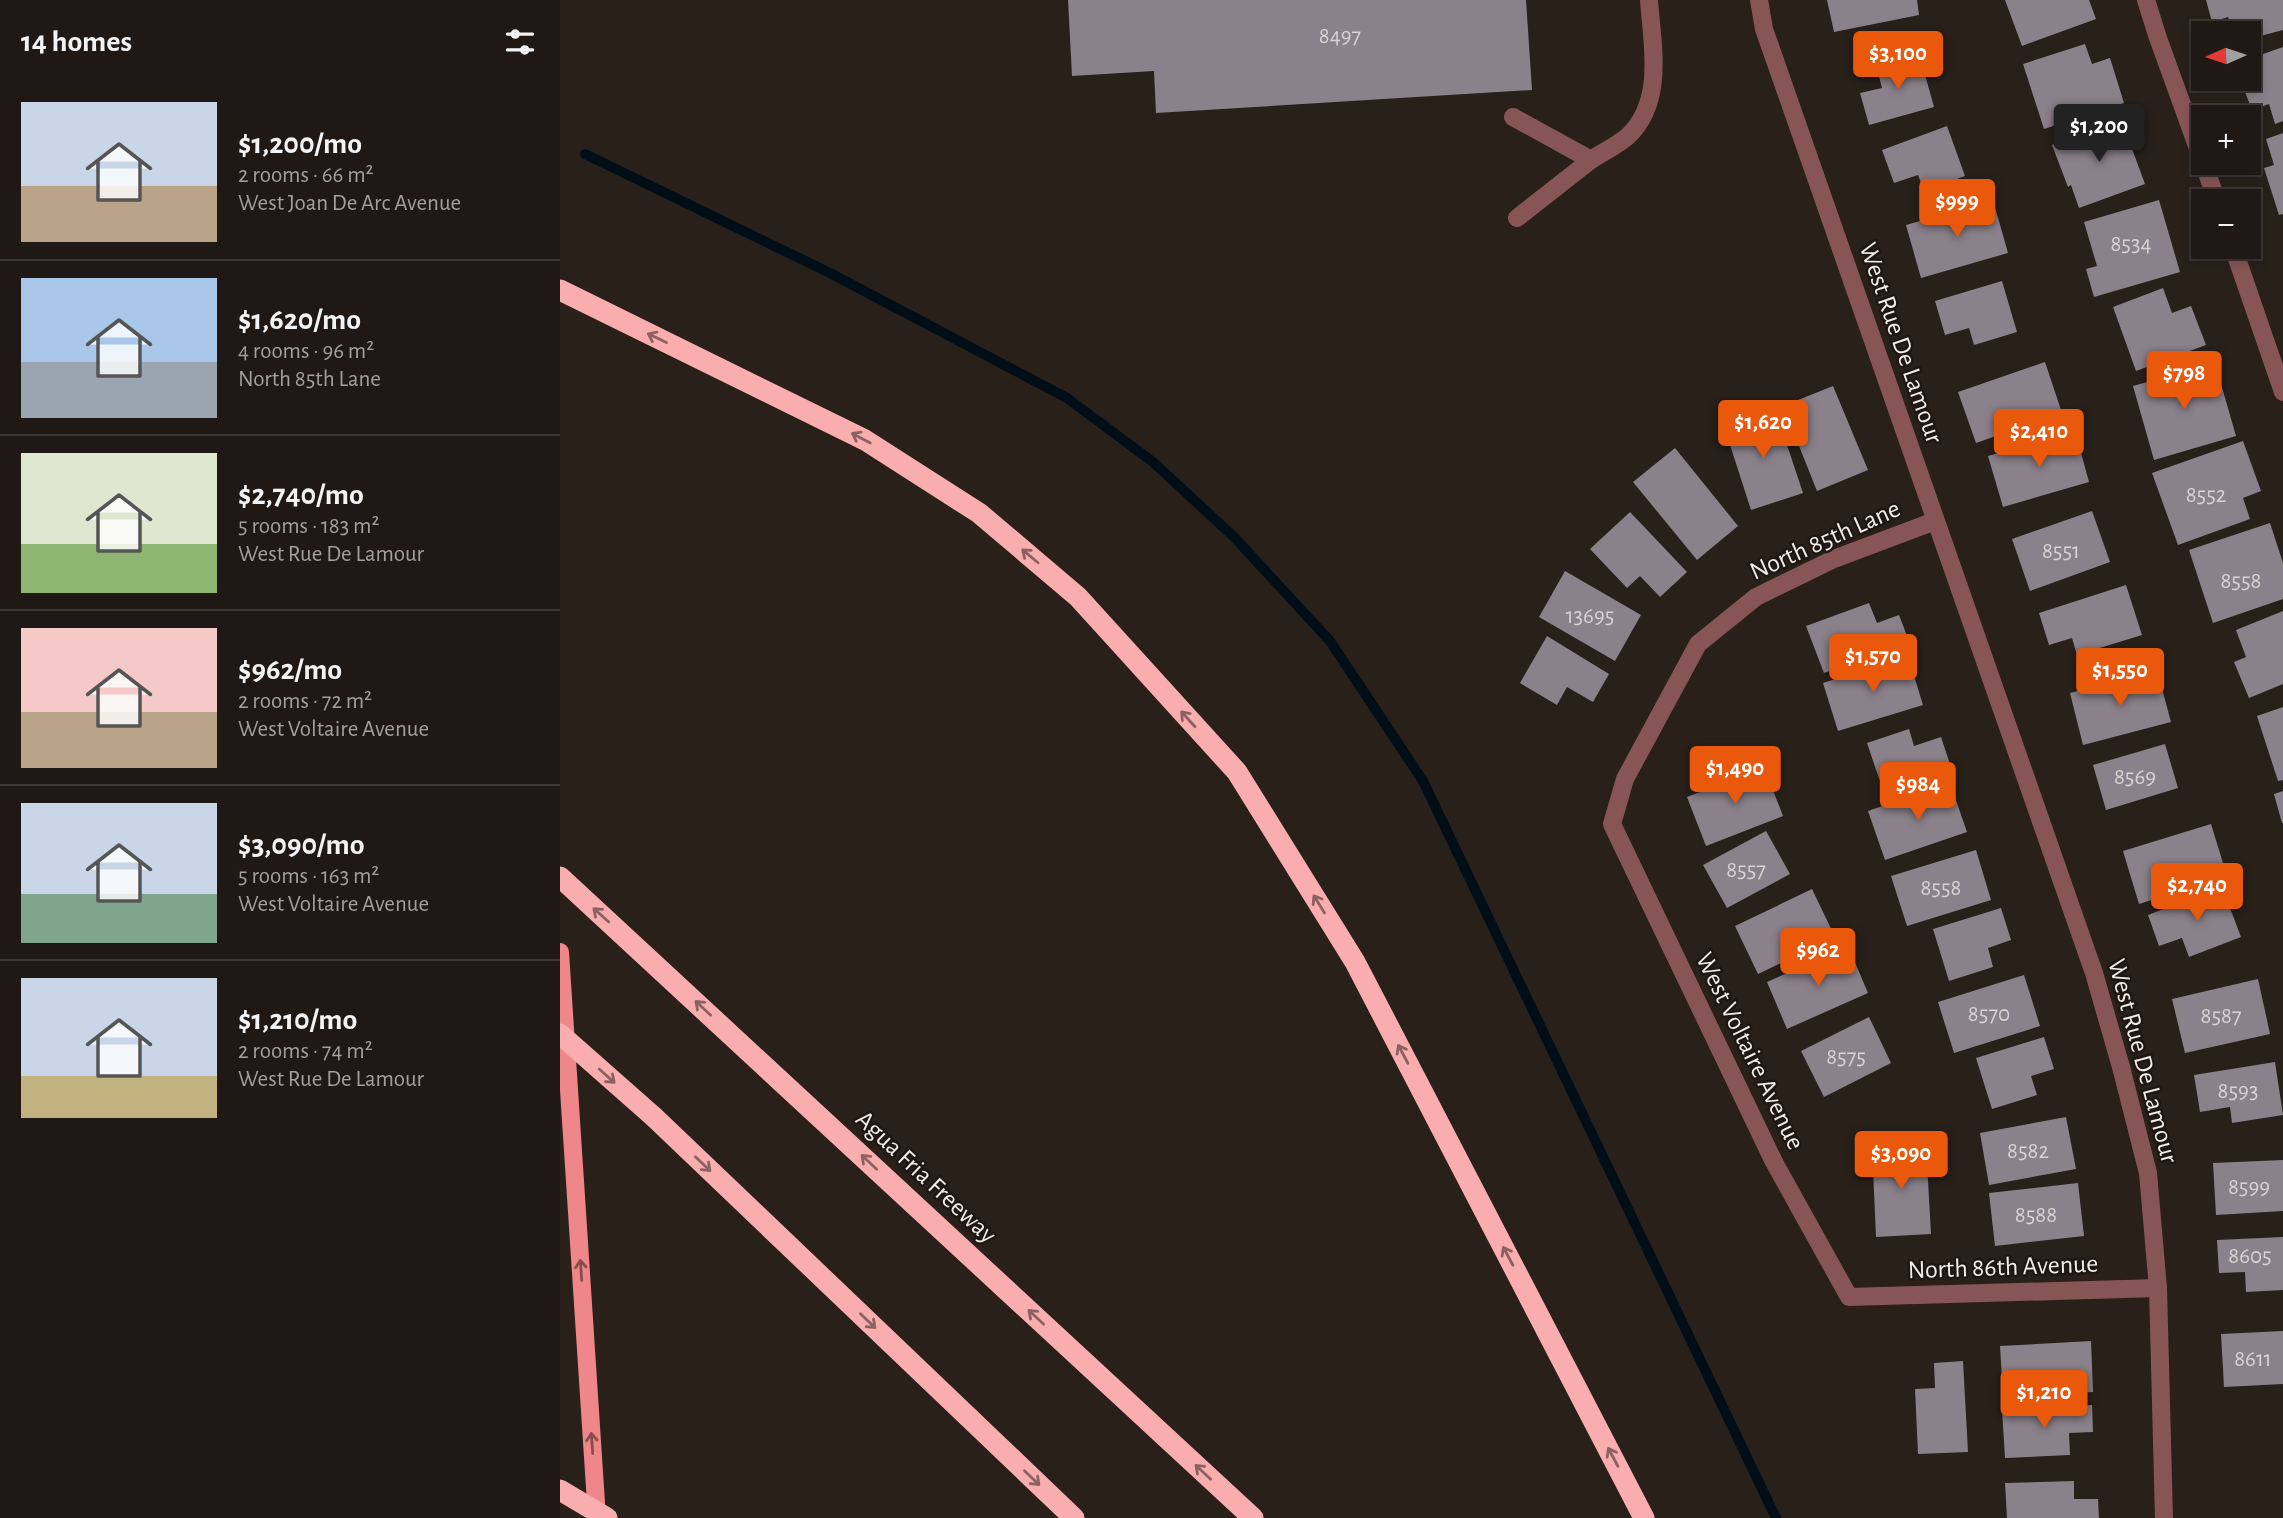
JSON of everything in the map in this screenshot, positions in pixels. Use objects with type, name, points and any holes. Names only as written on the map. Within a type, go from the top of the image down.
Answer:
[{"type":"highway","points":[[560,290],[865,439],[979,513],[1078,597],[1237,772],[1355,962],[1644,1518]]},
{"type":"highway","name":"Agua Fria Freeway","points":[[560,877],[1253,1518]]},
{"type":"highway","points":[[560,1034],[654,1117],[1074,1518]]},
{"type":"highway","points":[[560,1490],[600,1516]]},
{"type":"main road","points":[[560,952],[600,1516]]},
{"type":"street","points":[[1517,218],[1591,159],[1629,135],[1648,107],[1654,81],[1649,0]]},
{"type":"street","name":"West Rue De Lamour","points":[[1759,0],[1768,41],[2101,996],[2148,1173],[2158,1288],[2164,1518]]},
{"type":"street","points":[[2146,0],[2213,189]]},
{"type":"street","points":[[1513,117],[1591,159]]},
{"type":"street","points":[[2237,259],[2283,392]]},
{"type":"street","name":"North 85th Lane","points":[[1612,824],[1625,779],[1698,644],[1756,597],[1834,559],[1935,521]]},
{"type":"street","name":"West Voltaire Avenue","points":[[1612,824],[1774,1162],[1849,1297]]},
{"type":"street","name":"North 86th Avenue","points":[[1849,1297],[2158,1288]]},
{"type":"building","points":[[1068,0],[1526,0],[1532,90],[1156,113],[1154,71],[1072,76]]},
{"type":"building","points":[[1827,0],[1917,0],[1919,15],[1834,32]]},
{"type":"building","points":[[2005,0],[2089,0],[2096,19],[2022,46]]},
{"type":"building","points":[[2206,0],[2283,0],[2283,30],[2261,36],[2261,21],[2229,21],[2228,17],[2212,21]]},
{"type":"building","points":[[2085,44],[2092,64],[2110,58],[2124,103],[2044,129],[2023,64]]},
{"type":"building","points":[[2283,47],[2283,121],[2275,124],[2269,104],[2261,107],[2250,105],[2245,91],[2261,91],[2261,55]]},
{"type":"building","points":[[1919,53],[1934,107],[1869,125],[1860,93],[1882,88],[1876,65]]},
{"type":"building","points":[[2121,119],[2145,184],[2079,208],[2052,145]]},
{"type":"building","points":[[1947,126],[1965,176],[1924,191],[1918,175],[1894,183],[1882,150]]},
{"type":"building","points":[[2283,133],[2283,214],[2279,215],[2264,168],[2274,165],[2266,139]]},
{"type":"building","points":[[1993,200],[2008,253],[1921,278],[1906,225]]},
{"type":"building","points":[[2159,200],[2180,272],[2094,297],[2086,269],[2097,266],[2084,222]]},
{"type":"building","points":[[2002,281],[2017,332],[1974,345],[1969,328],[1945,335],[1935,301]]},
{"type":"building","points":[[2163,288],[2172,313],[2191,306],[2206,345],[2136,371],[2113,307]]},
{"type":"building","points":[[2045,362],[2062,413],[1976,443],[1958,392]]},
{"type":"building","points":[[2215,363],[2236,436],[2154,460],[2133,386]]},
{"type":"building","points":[[1833,386],[1868,470],[1817,491],[1783,406]]},
{"type":"building","points":[[1775,409],[1803,493],[1751,510],[1724,426]]},
{"type":"building","points":[[2075,431],[2089,482],[2003,507],[1988,456]]},
{"type":"building","points":[[2243,441],[2261,491],[2243,498],[2250,519],[2178,545],[2152,473]]},
{"type":"building","points":[[1675,448],[1738,526],[1697,560],[1633,482]]},
{"type":"building","points":[[2092,511],[2110,562],[2030,591],[2012,539]]},
{"type":"building","points":[[1630,512],[1687,572],[1660,597],[1640,576],[1627,588],[1590,549]]},
{"type":"building","points":[[2270,523],[2283,563],[2283,599],[2213,623],[2189,550]]},
{"type":"building","points":[[1565,571],[1641,615],[1615,661],[1539,617]]},
{"type":"building","points":[[2126,585],[2142,635],[2077,655],[2072,638],[2049,645],[2039,613]]},
{"type":"building","points":[[1869,603],[1877,623],[1899,615],[1909,641],[1824,673],[1806,626]]},
{"type":"building","points":[[2283,611],[2283,684],[2249,698],[2234,662],[2246,657],[2236,630]]},
{"type":"building","points":[[1547,636],[1609,674],[1593,702],[1567,687],[1557,705],[1520,683]]},
{"type":"building","points":[[1908,656],[1923,705],[1838,731],[1823,683]]},
{"type":"building","points":[[2157,670],[2171,722],[2083,745],[2070,693]]},
{"type":"building","points":[[2283,707],[2283,780],[2278,781],[2257,716]]},
{"type":"building","points":[[1909,729],[1914,746],[1941,737],[1952,770],[1884,793],[1867,743]]},
{"type":"building","points":[[2165,744],[2178,788],[2106,810],[2093,765]]},
{"type":"building","points":[[1764,767],[1783,816],[1706,846],[1687,797]]},
{"type":"building","points":[[1950,783],[1967,832],[1885,860],[1868,811]]},
{"type":"building","points":[[2283,791],[2283,823],[2282,823],[2274,794]]},
{"type":"building","points":[[2211,824],[2227,876],[2139,904],[2123,851]]},
{"type":"building","points":[[1766,831],[1790,874],[1727,908],[1703,865]]},
{"type":"building","points":[[1976,850],[1991,900],[1907,926],[1891,876]]},
{"type":"building","points":[[2222,887],[2241,937],[2189,957],[2182,938],[2159,946],[2148,915]]},
{"type":"building","points":[[1812,889],[1835,937],[1758,974],[1735,926]]},
{"type":"building","points":[[2001,908],[2011,940],[1988,948],[1993,967],[1949,981],[1933,929]]},
{"type":"building","points":[[1848,946],[1868,993],[1787,1029],[1767,982]]},
{"type":"building","points":[[2024,975],[2040,1026],[1954,1053],[1938,1002]]},
{"type":"building","points":[[2258,979],[2270,1034],[2185,1053],[2172,999]]},
{"type":"building","points":[[1869,1017],[1891,1063],[1824,1097],[1801,1051]]},
{"type":"building","points":[[2044,1037],[2054,1069],[2031,1076],[2037,1095],[1992,1109],[1976,1058]]},
{"type":"building","points":[[2275,1062],[2283,1115],[2232,1123],[2230,1107],[2200,1112],[2194,1075]]},
{"type":"building","points":[[2066,1117],[2076,1169],[1989,1185],[1980,1133]]},
{"type":"building","points":[[1926,1145],[1931,1234],[1876,1237],[1872,1147]]},
{"type":"building","points":[[2283,1160],[2283,1211],[2216,1215],[2213,1163]]},
{"type":"building","points":[[2078,1183],[2084,1236],[1995,1246],[1989,1193]]},
{"type":"building","points":[[2283,1237],[2283,1290],[2246,1292],[2245,1272],[2219,1273],[2217,1240]]},
{"type":"building","points":[[2283,1331],[2283,1384],[2224,1387],[2221,1334]]},
{"type":"building","points":[[2091,1341],[2093,1392],[2003,1397],[2000,1346]]},
{"type":"building","points":[[1963,1361],[1968,1452],[1918,1454],[1915,1389],[1935,1388],[1934,1363]]},
{"type":"building","points":[[2092,1405],[2093,1432],[2069,1433],[2070,1455],[2005,1458],[2002,1410]]},
{"type":"building","points":[[2074,1481],[2074,1499],[2098,1499],[2099,1518],[2007,1518],[2005,1483]]},
{"type":"waterway","points":[[585,154],[830,273],[1067,398],[1153,462],[1234,537],[1330,641],[1423,781],[1776,1518]]}]
